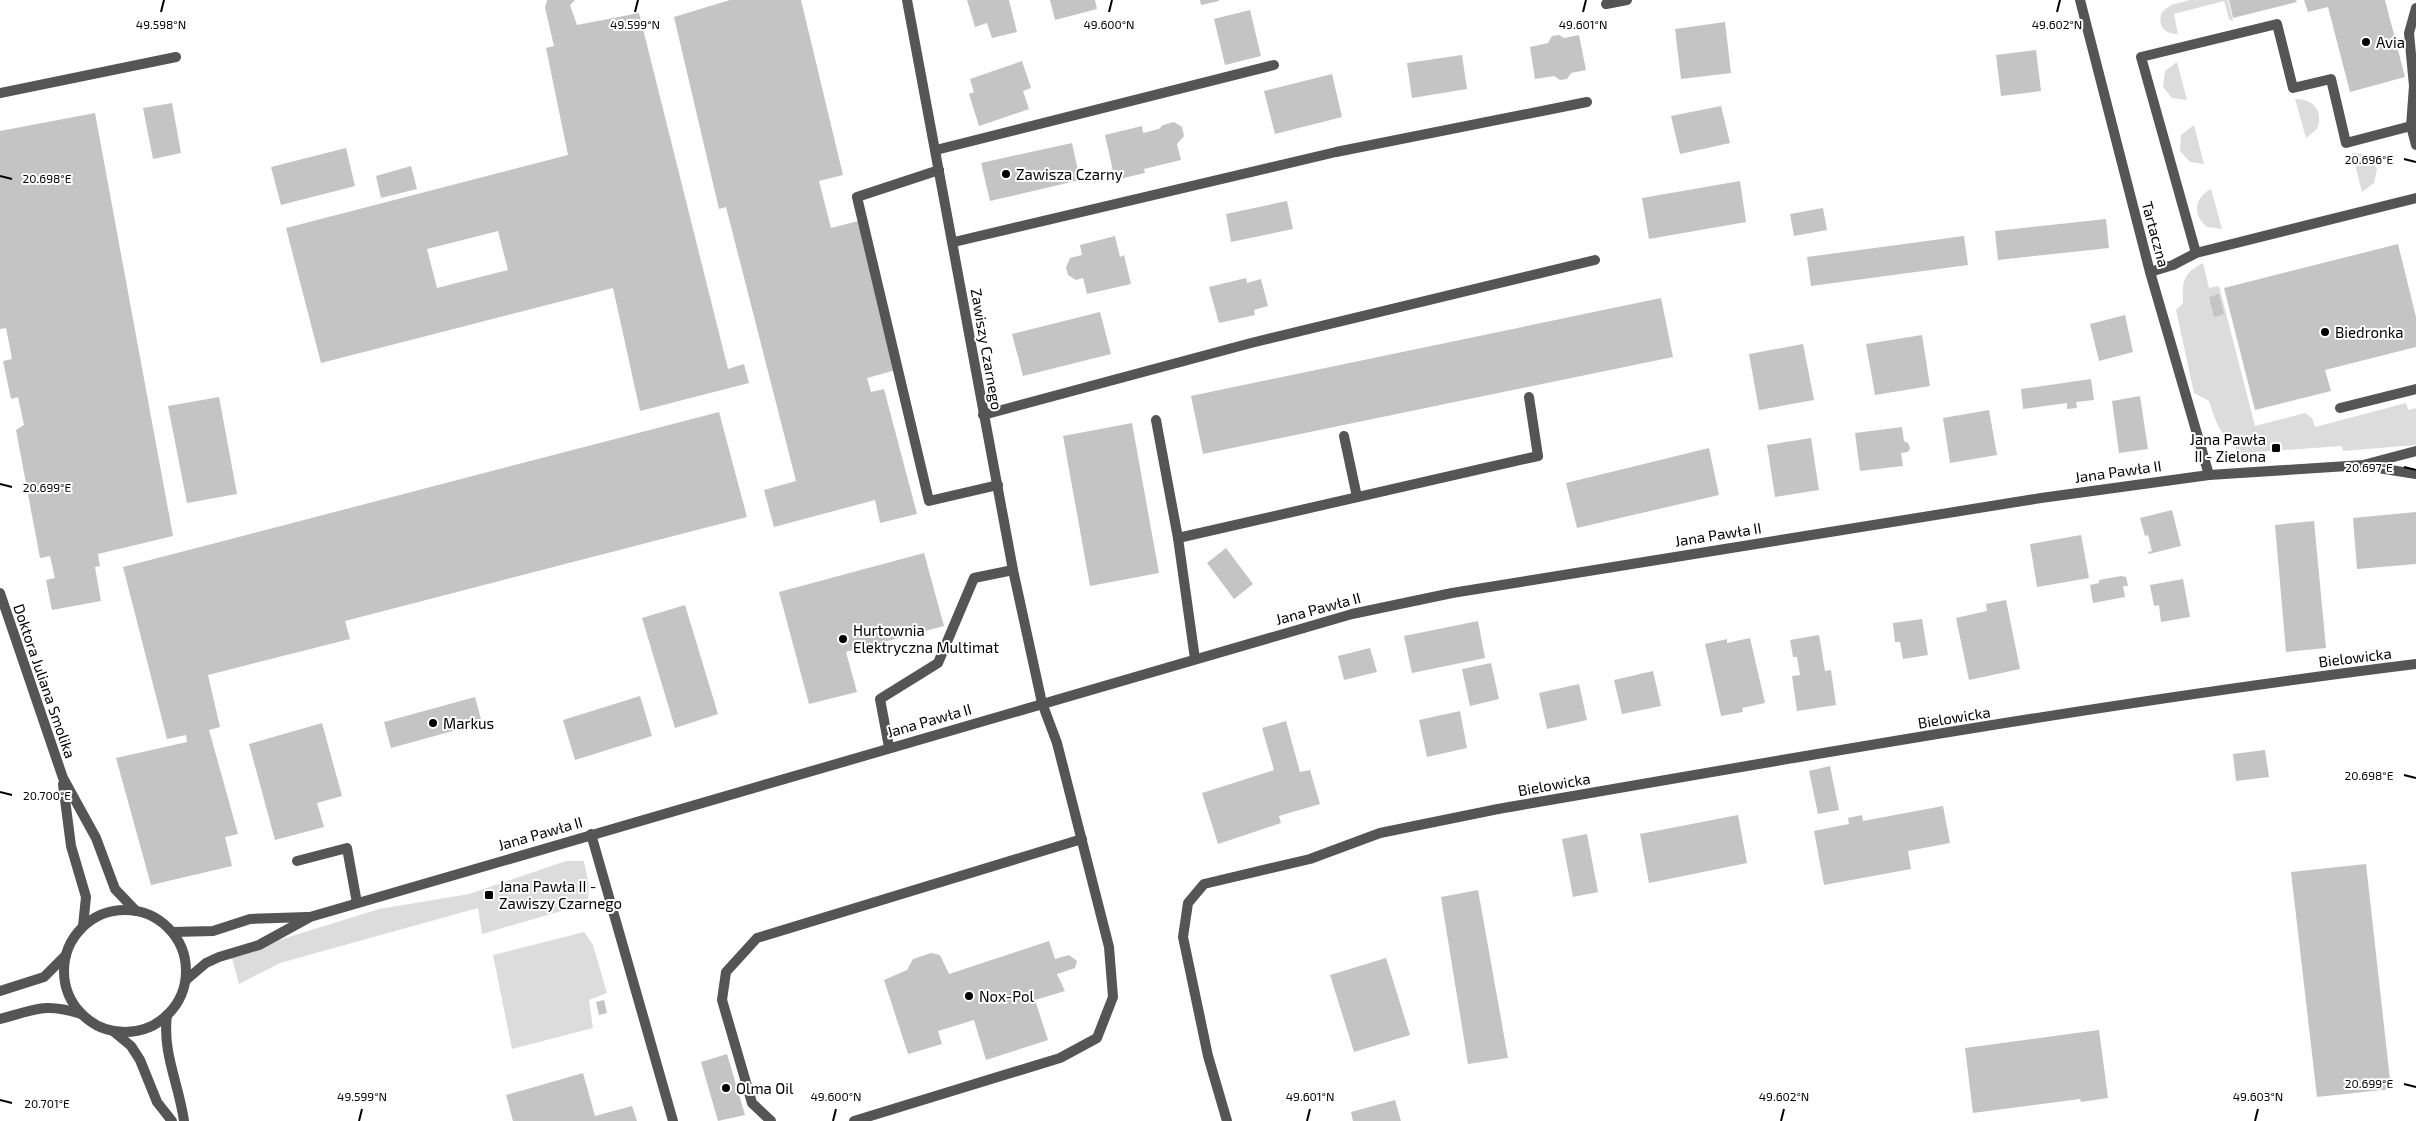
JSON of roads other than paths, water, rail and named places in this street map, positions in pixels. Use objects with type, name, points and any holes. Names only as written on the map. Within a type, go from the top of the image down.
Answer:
[{"type":"street","name":"Zawiszy Czarnego","points":[[854,1121],[1060,1058],[1097,1038],[1113,997],[1109,947],[1057,743],[1042,703],[1013,570],[983,415],[954,242],[907,0]]},
{"type":"street","points":[[1606,4],[1627,0]]},
{"type":"street","name":"Tartaczna","points":[[2080,0],[2150,272],[2209,475]]},
{"type":"street","points":[[2416,8],[2408,33],[2414,86],[2411,126],[2416,146]]},
{"type":"street","points":[[2196,253],[2141,58],[2277,24],[2293,88],[2331,79],[2346,143],[2411,126]]},
{"type":"street","points":[[0,93],[176,57]]},
{"type":"street","points":[[936,150],[1274,65]]},
{"type":"street","points":[[954,242],[1336,152],[1587,102]]},
{"type":"street","points":[[940,170],[857,197],[928,501],[998,485]]},
{"type":"street","points":[[2150,272],[2173,265],[2196,253],[2416,198]]},
{"type":"street","points":[[983,415],[1251,343],[1595,260]]},
{"type":"street","points":[[2340,408],[2416,389]]},
{"type":"street","points":[[1178,538],[1538,456],[1529,397]]},
{"type":"street","points":[[1156,420],[1178,538],[1195,658]]},
{"type":"street","points":[[1344,436],[1357,497]]},
{"type":"street","name":"Jana Pawła II","points":[[173,932],[213,931],[250,919],[310,916],[1352,614],[1452,593],[2031,499],[2209,475],[2363,465],[2416,451]]},
{"type":"street","name":"Jana Pawła II","points":[[2363,465],[2416,474]]},
{"type":"street","points":[[889,747],[880,699],[938,663],[974,578],[1013,570]]},
{"type":"street","name":"Doktora Juliana Smolika","points":[[0,593],[62,778],[71,846],[86,897],[83,926]]},
{"type":"street","name":"Bielowicka","points":[[1227,1121],[1208,1056],[1183,937],[1188,903],[1204,884],[1310,859],[1380,833],[1498,809],[1793,758],[2252,685],[2416,664]]},
{"type":"street","name":"Doktora Juliana Smolika","points":[[62,778],[96,838],[115,889],[136,910]]},
{"type":"street","points":[[591,834],[674,1121]]},
{"type":"street","points":[[771,1121],[752,1103],[722,1000],[726,972],[757,938],[1082,839]]},
{"type":"street","points":[[297,861],[347,848],[357,903]]},
{"type":"street","points":[[0,991],[44,977],[66,955],[73,939],[83,926],[97,916],[113,910],[136,910],[161,921],[173,932],[184,955],[186,980],[181,996],[167,1015],[148,1028],[136,1031],[113,1030],[101,1027],[82,1014],[59,1007],[43,1007],[0,1019]]},
{"type":"street","name":"Jana Pawła II","points":[[186,980],[206,963],[219,957],[259,945],[310,916]]},
{"type":"street","points":[[66,955],[65,983],[75,1005],[82,1014]]},
{"type":"street","points":[[167,1015],[164,1034],[166,1049],[180,1096],[184,1121]]},
{"type":"street","points":[[113,1030],[131,1046],[146,1071],[157,1102],[172,1121]]},
{"type":"place","name":"Avia","points":[[2366,42]]},
{"type":"place","name":"Zawisza Czarny","points":[[1006,174]]},
{"type":"place","name":"Biedronka","points":[[2325,332]]},
{"type":"place","name":"Jana Pawła II - Zielona","points":[[2276,448]]},
{"type":"place","name":"Hurtownia Elektryczna Multimat","points":[[843,639]]},
{"type":"place","name":"Markus","points":[[433,723]]},
{"type":"place","name":"Jana Pawła II - Zawiszy Czarnego","points":[[489,895]]},
{"type":"place","name":"Nox-Pol","points":[[969,996]]},
{"type":"place","name":"Olma Oil","points":[[726,1088]]}]
